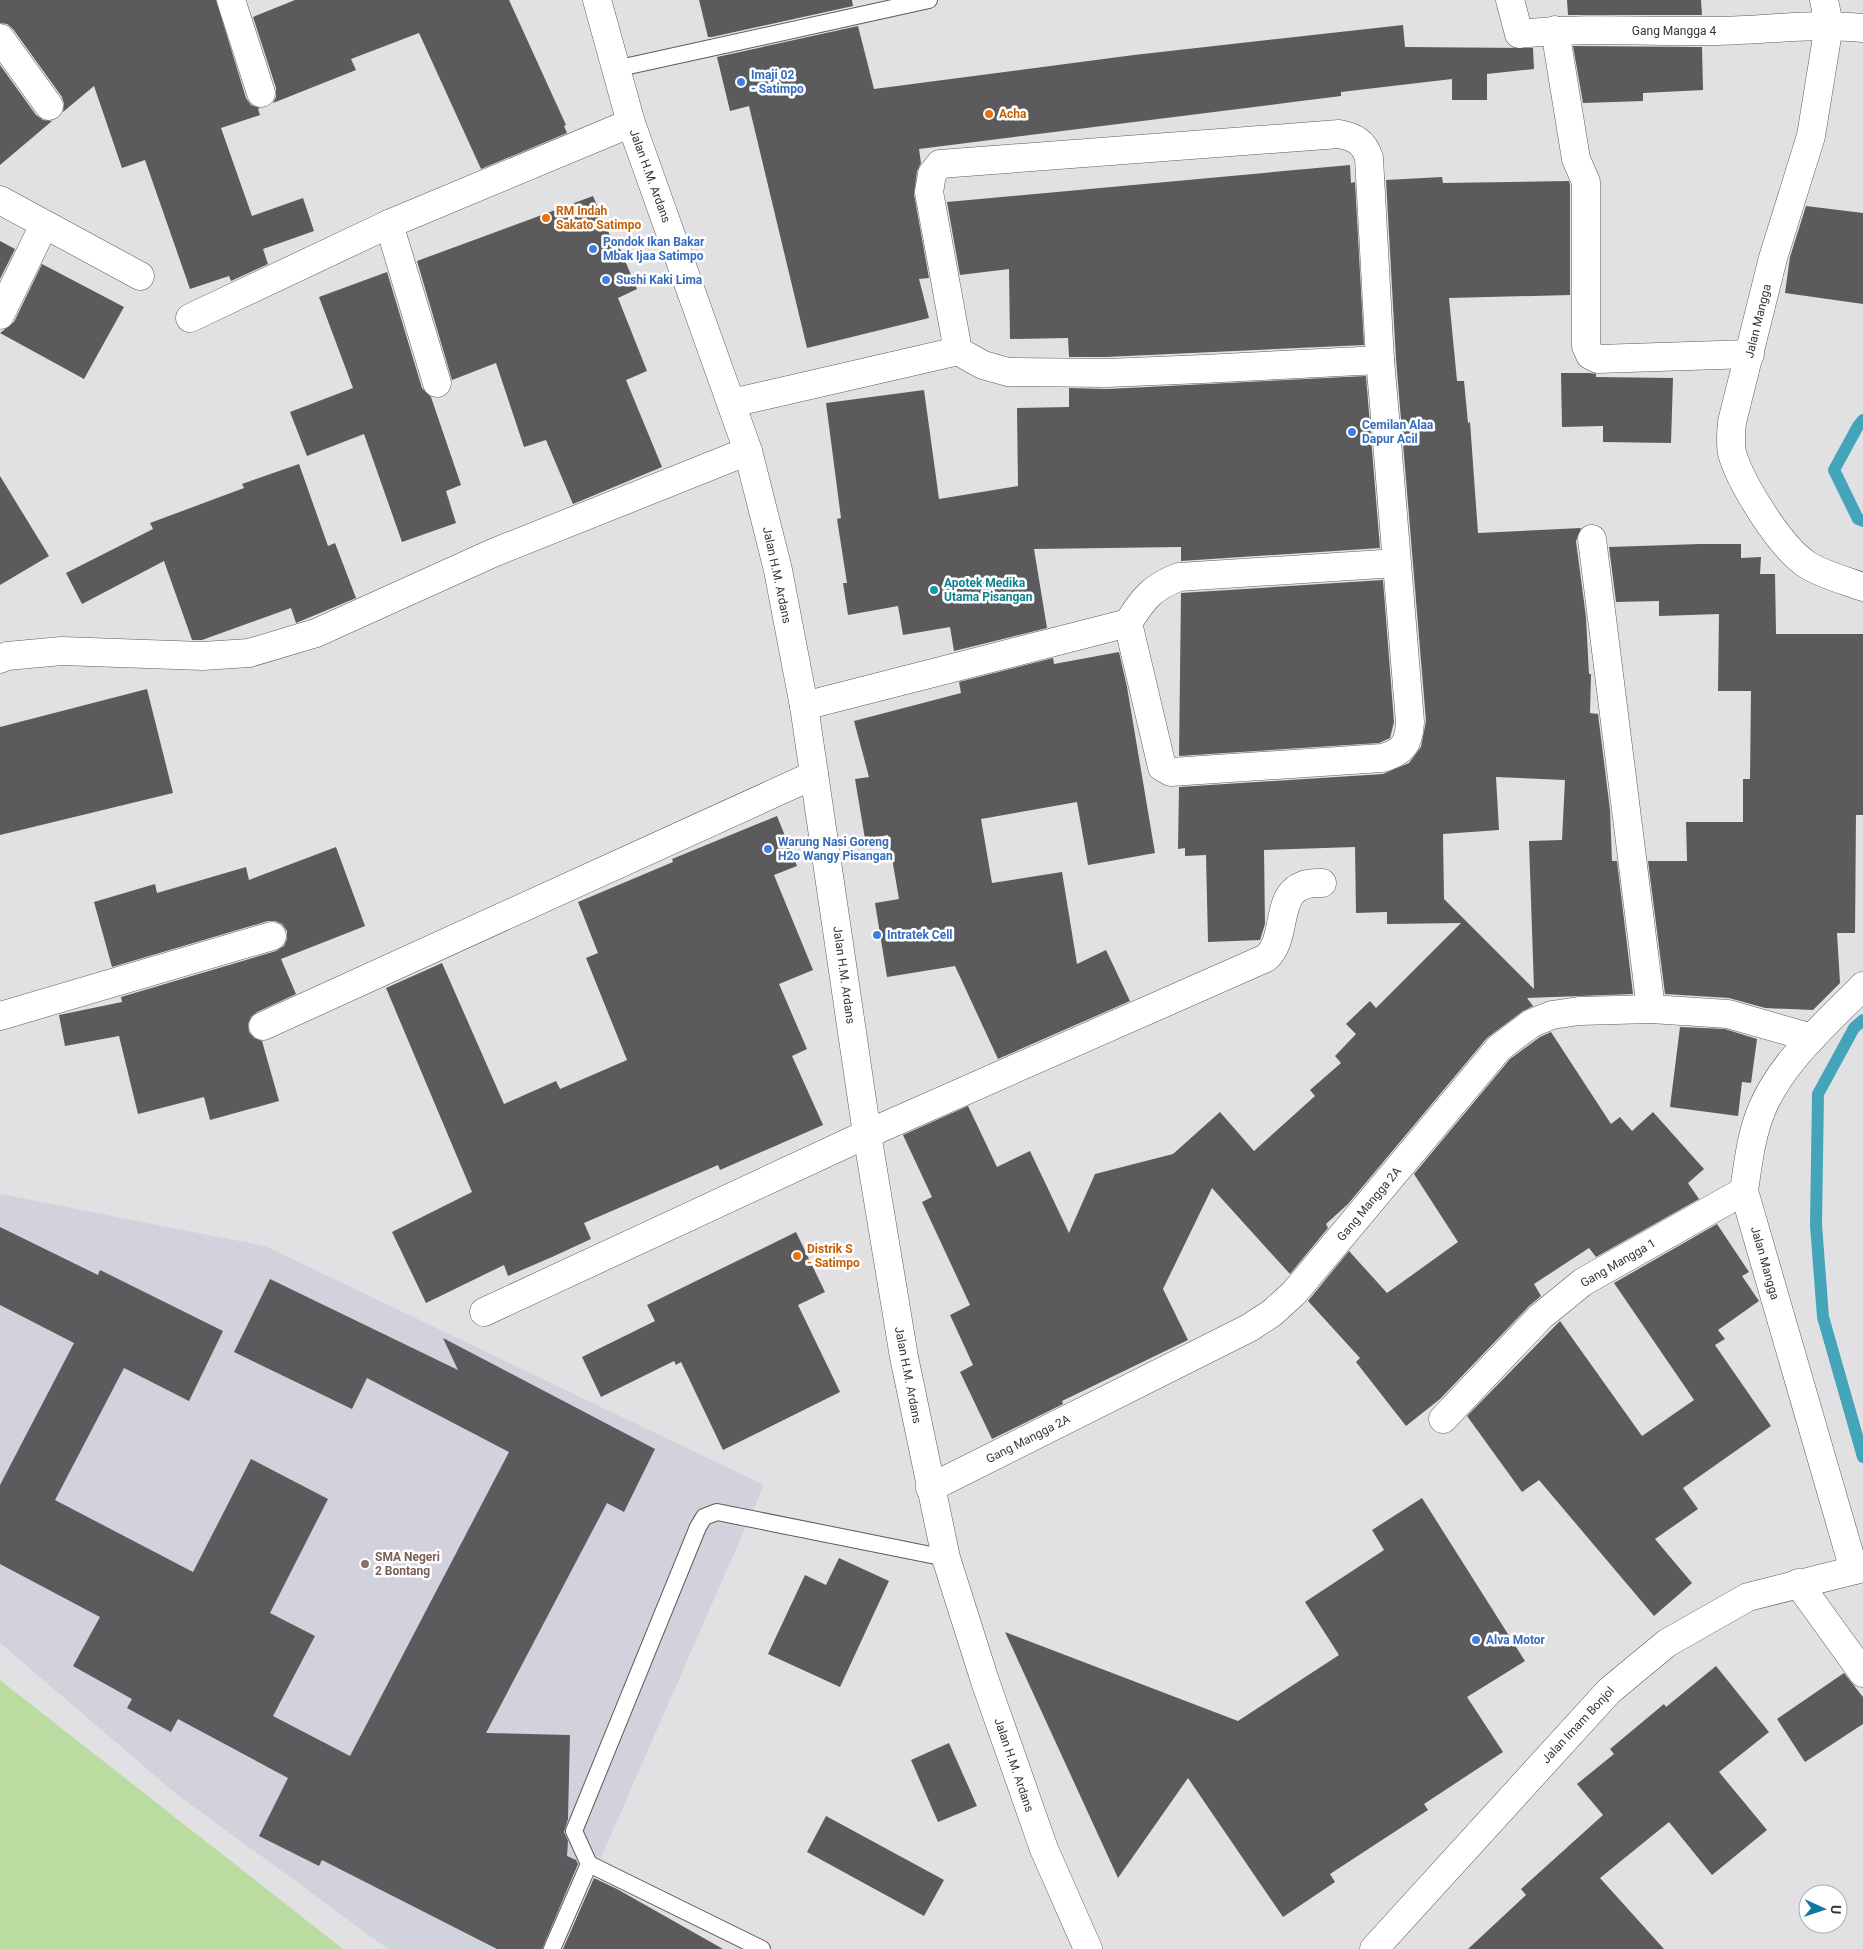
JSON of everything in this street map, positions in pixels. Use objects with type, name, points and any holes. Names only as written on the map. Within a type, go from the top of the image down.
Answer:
[{"type":"street","points":[[231,0],[261,93]]},
{"type":"street","name":"Jalan H.M. Ardans","points":[[597,0],[631,123],[748,451],[778,570],[804,706],[867,1134],[904,1357],[946,1558],[985,1681],[1044,1849],[1088,1949]]},
{"type":"street","name":"Gang Mangga 4","points":[[1510,0],[1519,34],[1555,30],[1720,31],[1827,12],[1863,28]]},
{"type":"street","name":"Jalan Mangga","points":[[1827,12],[1811,136],[1773,258],[1732,422],[1731,438],[1732,453],[1750,492],[1771,527],[1807,565],[1863,587]]},
{"type":"street","points":[[1555,30],[1576,159],[1586,182],[1586,346],[1590,356],[1598,359],[1750,354]]},
{"type":"street","points":[[0,38],[49,106]]},
{"type":"street","points":[[190,318],[389,224],[631,123]]},
{"type":"street","points":[[958,351],[929,192],[932,174],[940,164],[1339,134],[1353,137],[1363,145],[1369,158],[1380,360],[1410,722],[1409,738],[1396,754],[1382,758],[1167,771],[1162,767],[1128,623]]},
{"type":"street","points":[[0,200],[140,276]]},
{"type":"street","points":[[389,224],[437,383]]},
{"type":"street","points":[[0,315],[44,225]]},
{"type":"street","points":[[732,403],[958,351],[983,366],[1008,372],[1193,370],[1380,360]]},
{"type":"street","points":[[0,659],[7,656],[62,651],[203,656],[249,653],[316,633],[493,553],[748,451]]},
{"type":"street","points":[[1592,539],[1651,1009]]},
{"type":"street","points":[[804,706],[1128,623],[1142,600],[1154,589],[1160,584],[1179,577],[1397,563]]},
{"type":"street","points":[[263,1026],[814,775]]},
{"type":"street","points":[[484,1312],[867,1134],[1266,958],[1277,944],[1283,910],[1289,896],[1300,886],[1322,883]]},
{"type":"street","points":[[0,1016],[272,936]]},
{"type":"street","name":"Jalan Mangga","points":[[1858,1569],[1744,1192],[1751,1146],[1762,1110],[1775,1082],[1812,1038],[1863,986]]},
{"type":"street","name":"Gang Mangga 2A","points":[[930,1488],[1249,1328],[1272,1313],[1294,1294],[1499,1048],[1532,1023],[1552,1015],[1579,1011],[1651,1009],[1728,1014],[1812,1038]]},
{"type":"street","name":"Gang Mangga 1","points":[[1443,1419],[1540,1317],[1583,1282],[1744,1192]]},
{"type":"street","name":"Jalan Imam Bonjol","points":[[1374,1949],[1609,1691],[1667,1643],[1748,1597],[1858,1569]]},
{"type":"street","points":[[1798,1583],[1863,1673]]},
{"type":"lane","points":[[615,69],[929,0]]},
{"type":"lane","points":[[762,1949],[589,1864],[574,1831],[698,1526],[704,1517],[717,1512],[946,1558]]},
{"type":"lane","points":[[552,1949],[589,1864]]},
{"type":"shaded area","name":"SMA Negeri 2 Bontang","points":[[0,1194],[265,1246],[764,1485],[561,1949],[388,1949],[175,1793],[0,1643]]},
{"type":"green space","points":[[0,1680],[343,1949],[0,1949]]},
{"type":"building","points":[[0,0],[216,0],[246,98],[251,105],[260,108],[258,109],[260,115],[221,128],[252,216],[303,198],[314,231],[263,249],[268,264],[231,281],[229,276],[190,289],[145,160],[122,168],[94,86],[63,112],[64,104],[62,97],[13,29],[7,24],[0,23]]},
{"type":"building","points":[[295,0],[509,0],[566,125],[564,126],[567,133],[481,169],[419,33],[351,59],[356,70],[273,103],[276,97],[276,88],[253,17]]},
{"type":"building","points":[[699,0],[852,0],[853,6],[708,37]]},
{"type":"building","points":[[1567,0],[1701,0],[1702,15],[1568,15]]},
{"type":"building","points":[[1403,25],[1405,47],[1533,48],[1534,69],[1487,74],[1487,100],[1452,100],[1452,79],[1341,92],[1341,96],[919,149],[921,163],[917,171],[914,194],[929,278],[919,279],[929,318],[807,348],[749,106],[730,111],[717,57],[858,26],[874,89],[1134,55]]},
{"type":"building","points":[[1573,46],[1702,47],[1703,90],[1643,93],[1643,101],[1583,103]]},
{"type":"building","points":[[0,65],[36,115],[43,120],[52,121],[0,165]]},
{"type":"building","points":[[1350,165],[1351,183],[1355,182],[1364,345],[1106,357],[1069,357],[1068,338],[1010,339],[1009,269],[960,275],[947,202]]},
{"type":"building","points":[[1442,177],[1443,183],[1569,181],[1570,295],[1449,298],[1457,381],[1464,381],[1468,423],[1470,422],[1478,533],[1581,528],[1576,541],[1586,617],[1589,674],[1591,674],[1590,713],[1598,714],[1610,810],[1612,861],[1617,861],[1633,994],[1527,998],[1533,1006],[1523,1011],[1487,1038],[1348,1204],[1326,1224],[1328,1228],[1290,1274],[1212,1188],[1163,1289],[1188,1340],[1062,1401],[1063,1404],[992,1439],[960,1372],[973,1365],[950,1315],[970,1305],[922,1202],[932,1197],[903,1135],[968,1106],[997,1167],[1030,1151],[1069,1233],[1095,1174],[1173,1154],[1220,1112],[1254,1151],[1315,1096],[1310,1090],[1341,1063],[1335,1056],[1356,1034],[1346,1024],[1370,1001],[1376,1008],[1461,923],[1387,924],[1387,912],[1356,913],[1355,847],[1264,850],[1265,924],[1260,940],[1208,942],[1206,855],[1185,856],[1185,848],[1178,849],[1179,787],[1383,774],[1409,763],[1421,747],[1426,721],[1396,359],[1386,180]],"holes":[[[1496,777],[1565,780],[1562,840],[1529,841],[1534,989],[1444,899],[1443,834],[1499,830]]]},
{"type":"building","points":[[593,196],[611,238],[615,237],[637,289],[618,298],[647,371],[626,380],[662,467],[573,504],[546,440],[524,447],[496,363],[452,380],[417,261]]},
{"type":"building","points":[[1806,206],[1863,213],[1863,304],[1785,293],[1790,257]]},
{"type":"building","points":[[0,241],[15,249],[0,279]]},
{"type":"building","points":[[42,264],[124,307],[84,379],[0,333],[14,322]]},
{"type":"building","points":[[387,272],[422,388],[431,397],[461,485],[446,491],[456,523],[402,542],[364,434],[307,456],[290,412],[353,388],[319,297]]},
{"type":"building","points":[[1561,373],[1590,373],[1596,374],[1596,377],[1673,378],[1671,443],[1603,442],[1603,426],[1562,427]]},
{"type":"building","points":[[1366,376],[1380,548],[1181,561],[1181,547],[1034,549],[1047,628],[954,651],[950,627],[903,635],[898,606],[848,615],[843,583],[847,583],[837,519],[841,518],[826,403],[924,390],[939,499],[1018,486],[1017,408],[1069,407],[1069,388],[1107,389]]},
{"type":"building","points":[[299,464],[328,546],[335,543],[356,598],[296,623],[291,608],[202,640],[192,640],[164,561],[82,604],[66,573],[153,529],[150,523],[244,488],[242,484]]},
{"type":"building","points":[[0,476],[49,556],[0,585]]},
{"type":"building","points":[[1741,544],[1741,558],[1761,557],[1760,574],[1775,574],[1776,634],[1863,634],[1863,815],[1856,815],[1855,933],[1837,933],[1840,983],[1813,1010],[1765,1008],[1729,998],[1665,994],[1648,861],[1687,861],[1686,822],[1743,822],[1743,779],[1750,779],[1751,691],[1718,691],[1719,614],[1659,616],[1659,601],[1616,602],[1609,547]]},
{"type":"building","points":[[1383,580],[1394,722],[1390,738],[1379,743],[1179,756],[1181,593]]},
{"type":"building","points":[[1119,652],[1127,687],[1155,853],[1088,865],[1077,802],[981,819],[992,883],[1062,872],[1077,964],[1106,950],[1130,1001],[998,1059],[955,966],[887,977],[875,903],[899,899],[888,835],[865,839],[855,779],[869,777],[854,721],[961,693],[959,682],[1053,658],[1054,664]]},
{"type":"building","points":[[147,689],[173,793],[0,835],[0,727]]},
{"type":"building","points":[[777,816],[797,866],[774,875],[813,970],[779,984],[807,1049],[792,1056],[823,1125],[720,1170],[718,1165],[584,1223],[591,1239],[552,1257],[508,1276],[504,1265],[426,1303],[392,1232],[472,1192],[386,988],[442,963],[504,1104],[556,1081],[560,1089],[627,1060],[586,958],[598,953],[578,902],[673,862],[672,859]]},
{"type":"building","points":[[336,847],[365,926],[281,959],[296,994],[257,1012],[251,1017],[248,1024],[249,1032],[254,1038],[262,1041],[279,1101],[210,1120],[204,1097],[138,1114],[119,1036],[65,1046],[59,1015],[122,1002],[121,997],[276,951],[284,946],[287,939],[287,931],[282,924],[268,921],[112,967],[94,902],[155,884],[157,893],[246,867],[249,880]]},
{"type":"building","points":[[1680,1027],[1725,1029],[1757,1039],[1751,1083],[1742,1082],[1738,1116],[1670,1107]]},
{"type":"building","points":[[1551,1032],[1611,1124],[1620,1117],[1632,1131],[1653,1112],[1704,1169],[1688,1183],[1699,1199],[1596,1257],[1589,1248],[1534,1284],[1541,1296],[1529,1306],[1440,1399],[1406,1426],[1356,1362],[1360,1358],[1308,1301],[1349,1251],[1387,1293],[1458,1242],[1414,1174],[1510,1059],[1540,1037]]},
{"type":"building","points":[[1717,1224],[1749,1272],[1742,1276],[1759,1301],[1718,1330],[1725,1339],[1715,1345],[1771,1426],[1683,1488],[1698,1509],[1655,1539],[1692,1583],[1654,1616],[1539,1480],[1522,1492],[1467,1416],[1560,1321],[1642,1436],[1694,1400],[1614,1283]]},
{"type":"building","points":[[0,1227],[98,1275],[100,1270],[223,1331],[189,1401],[124,1368],[55,1500],[193,1572],[251,1459],[328,1499],[270,1613],[315,1636],[273,1716],[350,1756],[509,1452],[367,1378],[352,1409],[234,1352],[270,1279],[458,1370],[443,1338],[655,1449],[624,1512],[607,1503],[486,1733],[570,1735],[568,1819],[564,1832],[568,1841],[567,1856],[576,1860],[578,1864],[542,1949],[497,1949],[322,1860],[319,1866],[259,1836],[288,1778],[178,1719],[171,1732],[127,1708],[132,1699],[73,1666],[100,1617],[0,1564],[0,1485],[74,1343],[0,1305]]},
{"type":"building","points":[[796,1232],[825,1292],[798,1305],[840,1392],[723,1450],[681,1362],[676,1365],[674,1361],[601,1397],[582,1357],[655,1321],[647,1305]]},
{"type":"building","points":[[1422,1498],[1525,1661],[1467,1697],[1503,1752],[1424,1804],[1428,1810],[1330,1874],[1335,1882],[1283,1917],[1188,1778],[1118,1878],[1005,1632],[1238,1721],[1339,1655],[1305,1602],[1384,1550],[1372,1530]]},
{"type":"building","points":[[839,1558],[889,1581],[840,1687],[768,1654],[805,1575],[826,1585]]},
{"type":"building","points":[[1716,1666],[1769,1732],[1719,1772],[1767,1830],[1712,1875],[1669,1822],[1600,1878],[1664,1949],[1468,1949],[1526,1895],[1521,1889],[1603,1815],[1577,1784],[1614,1754],[1610,1749],[1664,1704],[1666,1707]]},
{"type":"building","points":[[1844,1673],[1863,1697],[1863,1724],[1805,1762],[1777,1719]]},
{"type":"building","points":[[949,1743],[977,1806],[938,1822],[911,1760]]},
{"type":"building","points":[[826,1816],[944,1880],[924,1916],[807,1852]]},
{"type":"building","points":[[594,1878],[617,1889],[723,1949],[563,1949]]},
{"type":"waterway","points":[[1863,420],[1834,470],[1858,519],[1863,521]]},
{"type":"waterway","points":[[1863,1020],[1854,1028],[1818,1094],[1816,1225],[1823,1317],[1863,1457]]},
{"type":"place","name":"Imaji 02 - Satimpo","points":[[741,82]]},
{"type":"place","name":"Acha","points":[[989,114]]},
{"type":"place","name":"RM Indah Sakato Satimpo","points":[[546,218]]},
{"type":"place","name":"Pondok Ikan Bakar Mbak Ijaa Satimpo","points":[[593,249]]},
{"type":"place","name":"Sushi Kaki Lima","points":[[606,280]]},
{"type":"place","name":"Cemilan Alaa Dapur Acil","points":[[1352,432]]},
{"type":"place","name":"Apotek Medika Utama Pisangan","points":[[934,590]]},
{"type":"place","name":"Warung Nasi Goreng H2o Wangy Pisangan","points":[[768,849]]},
{"type":"place","name":"Intratek Cell","points":[[877,935]]},
{"type":"place","name":"Distrik S - Satimpo","points":[[797,1256]]},
{"type":"place","name":"SMA Negeri 2 Bontang","points":[[365,1564]]},
{"type":"place","name":"Alva Motor","points":[[1476,1640]]}]
